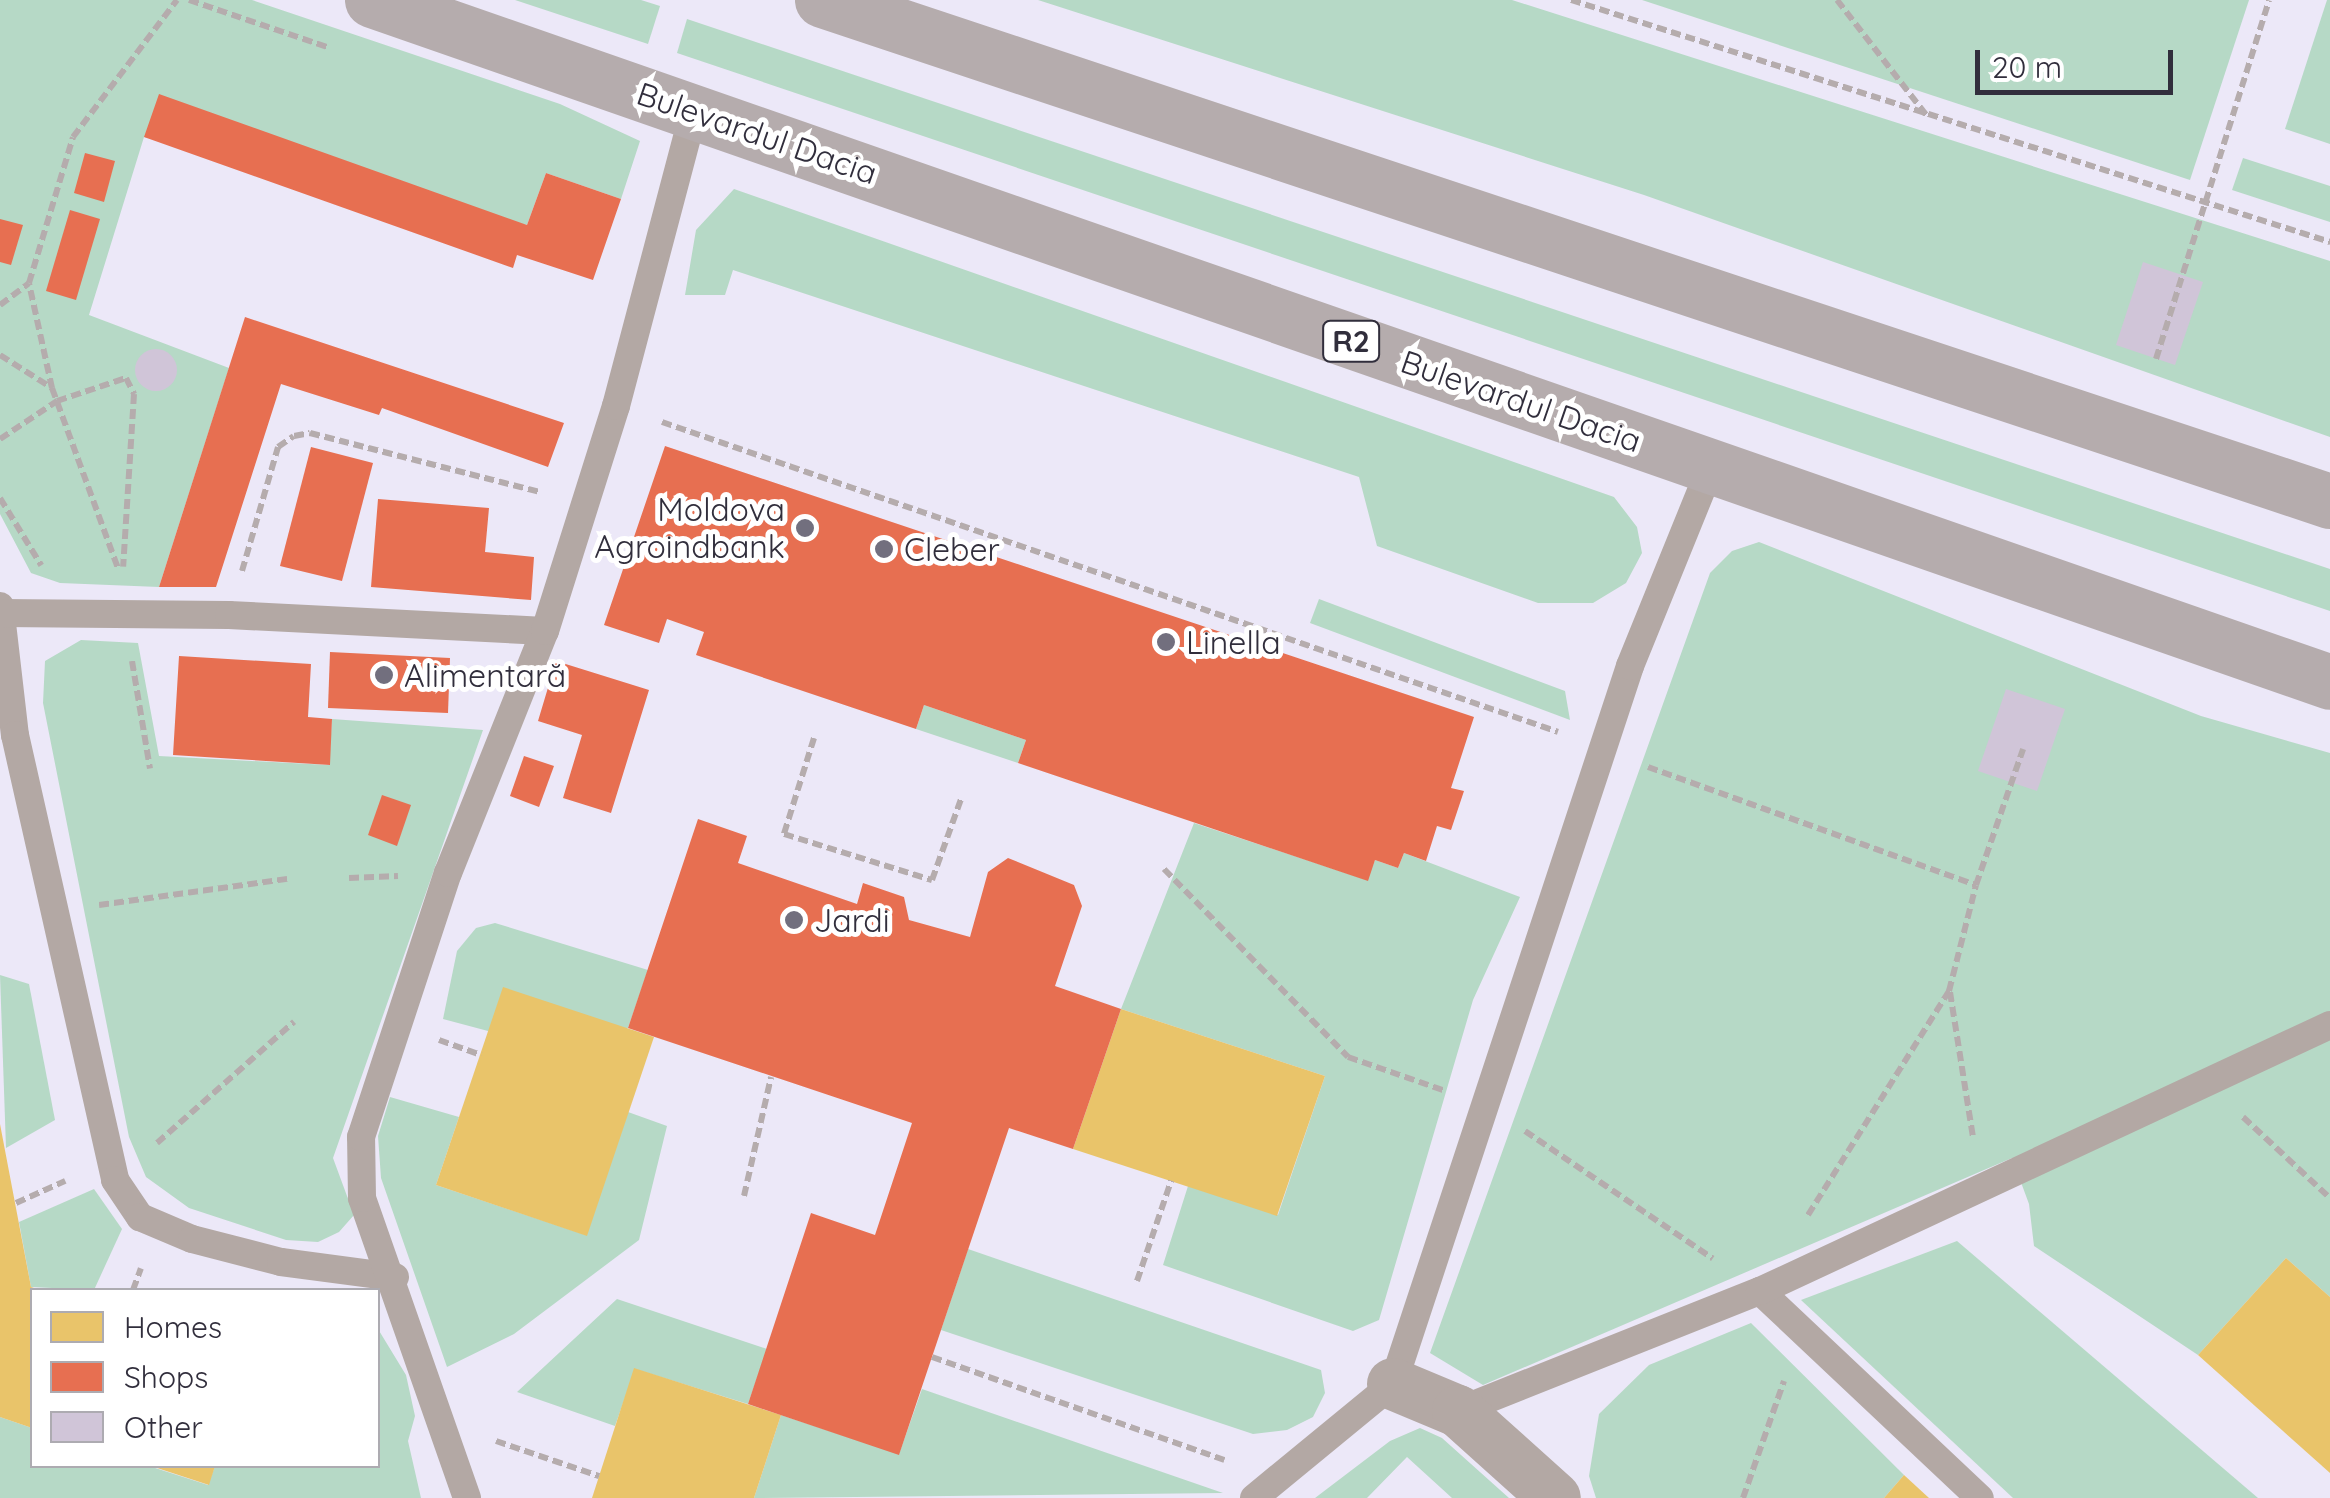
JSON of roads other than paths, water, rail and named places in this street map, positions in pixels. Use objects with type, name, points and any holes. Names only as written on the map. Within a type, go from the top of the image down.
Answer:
[{"type":"main road","name":"Bulevardul Dacia","points":[[372,0],[2330,682]]},
{"type":"main road","points":[[822,0],[2330,500]]},
{"type":"street","points":[[1393,1384],[1458,1411],[1555,1498]]},
{"type":"lane","points":[[467,1498],[395,1277],[362,1198],[361,1136],[448,874],[545,631],[616,406],[694,110]]},
{"type":"lane","points":[[1254,1498],[1393,1384],[1630,666],[1712,467]]},
{"type":"lane","points":[[395,1277],[281,1262],[192,1240],[140,1217],[115,1180],[16,735],[1,610],[229,615],[545,631]]},
{"type":"lane","points":[[1458,1411],[1760,1291],[1981,1193],[2330,1025]]},
{"type":"lane","points":[[1760,1291],[1980,1498]]},
{"type":"place","name":"Moldova Agroindbank","points":[[805,528]]},
{"type":"place","name":"Cleber","points":[[884,549]]},
{"type":"place","name":"Linella","points":[[1166,642]]},
{"type":"place","name":"Alimentară","points":[[384,675]]},
{"type":"place","name":"Jardi","points":[[794,920]]}]
